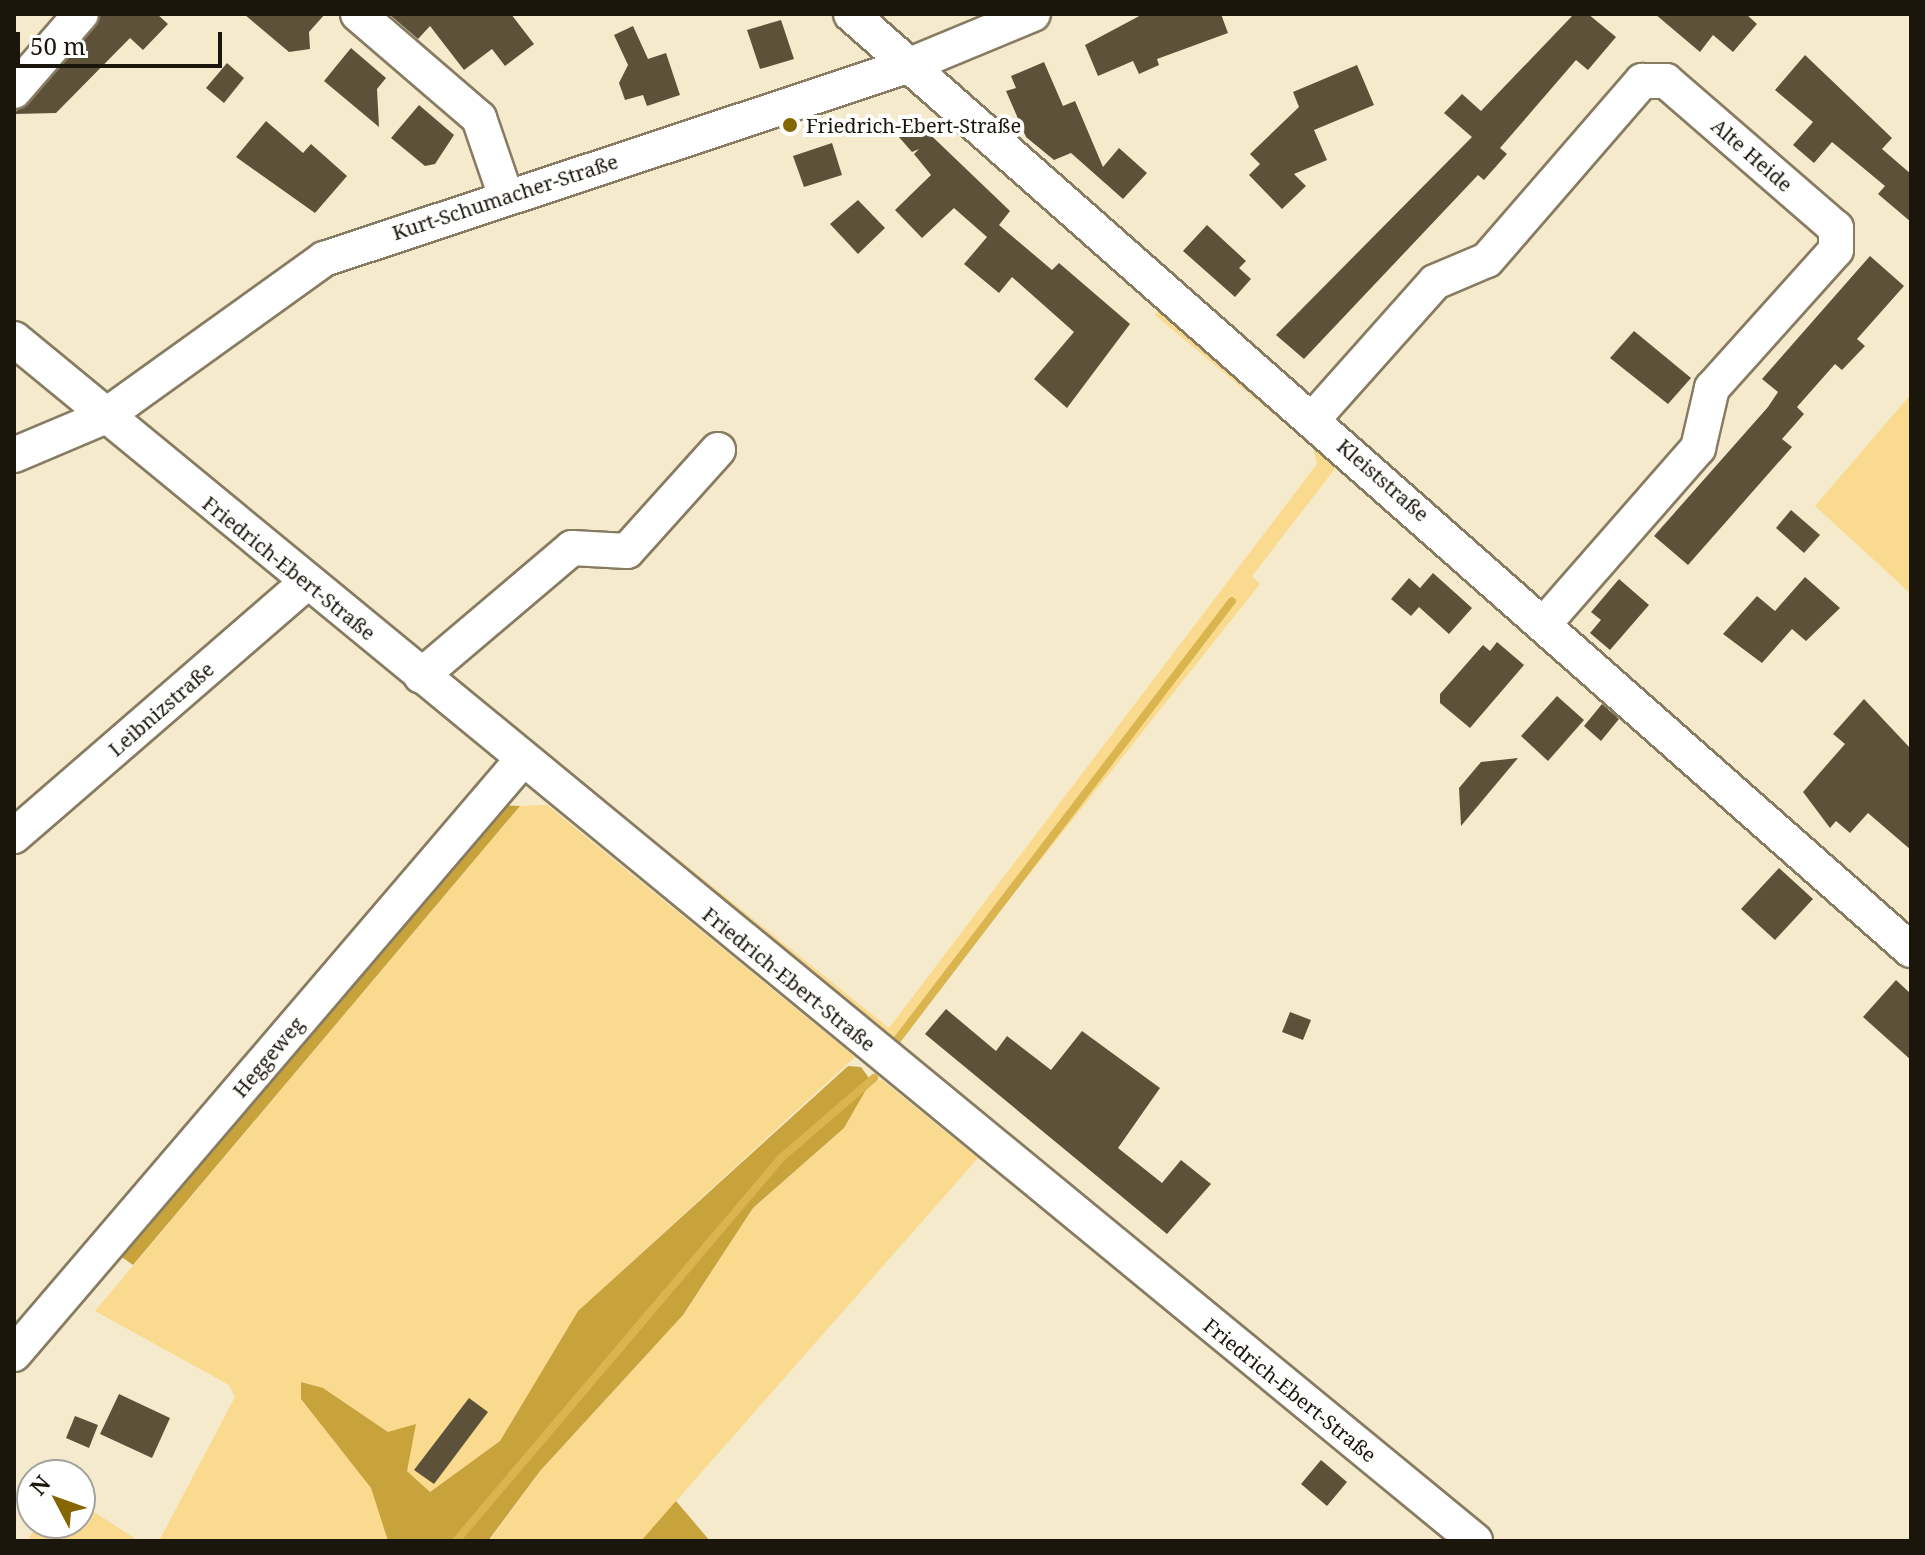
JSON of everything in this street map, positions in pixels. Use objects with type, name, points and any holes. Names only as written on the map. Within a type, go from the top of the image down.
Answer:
[{"type":"street","points":[[14,91],[81,14]]},
{"type":"street","points":[[358,14],[479,118],[506,197]]},
{"type":"street","name":"Kleiststraße","points":[[851,14],[1545,623],[1911,950]]},
{"type":"street","name":"Kurt-Schumacher-Straße","points":[[14,455],[104,417],[324,259],[910,65],[1033,14]]},
{"type":"street","name":"Alte Heide","points":[[1313,419],[1435,282],[1487,260],[1642,81],[1666,81],[1836,228],[1836,250],[1712,388],[1698,448],[1545,623]]},
{"type":"street","name":"Friedrich-Ebert-Straße","points":[[14,339],[104,417],[1475,1541]]},
{"type":"street","points":[[421,676],[572,548],[627,551],[718,450]]},
{"type":"street","name":"Leibnizstraße","points":[[14,836],[307,582]]},
{"type":"street","name":"Heggeweg","points":[[20,1336],[522,760]]},
{"type":"shaded area","points":[[1162,307],[1341,461],[1252,576],[1260,584],[895,1043],[673,861],[676,857],[889,1028],[1317,464],[1313,447],[1155,315]]},
{"type":"shaded area","points":[[1911,394],[1911,594],[1815,506]]},
{"type":"shaded area","points":[[494,805],[520,806],[133,1265],[112,1250]]},
{"type":"shaded area","points":[[547,805],[855,1057],[578,1311],[500,1441],[430,1492],[407,1471],[388,1432],[323,1388],[301,1399],[371,1488],[388,1541],[159,1541],[235,1397],[229,1385],[95,1311],[520,806]]},
{"type":"shaded area","points":[[848,1066],[861,1067],[871,1081],[844,1128],[753,1208],[683,1315],[540,1471],[488,1541],[388,1541],[371,1488],[301,1399],[301,1382],[323,1388],[388,1432],[416,1424],[407,1471],[430,1492],[500,1441],[578,1311]]},
{"type":"shaded area","points":[[882,1080],[978,1158],[641,1541],[489,1541],[540,1471],[683,1315],[753,1208],[844,1128],[871,1081]]},
{"type":"shaded area","points":[[676,1501],[710,1541],[641,1541]]},
{"type":"shaded area","points":[[96,1513],[139,1541],[27,1541],[96,1539]]},
{"type":"building","points":[[100,14],[157,14],[168,24],[143,50],[130,38],[56,113],[14,114]]},
{"type":"building","points":[[244,14],[325,14],[309,32],[310,49],[289,52]]},
{"type":"building","points":[[389,14],[511,14],[534,44],[505,66],[492,49],[464,70],[430,26],[418,39]]},
{"type":"building","points":[[1143,14],[1221,14],[1228,33],[1157,59],[1159,65],[1139,74],[1133,61],[1098,76],[1085,45]]},
{"type":"building","points":[[1574,14],[1588,14],[1616,37],[1588,70],[1576,60],[1500,148],[1507,154],[1484,180],[1478,175],[1304,359],[1276,335],[1472,137],[1444,113],[1462,94],[1481,111]]},
{"type":"building","points":[[1655,14],[1746,14],[1757,24],[1733,52],[1713,35],[1700,52]]},
{"type":"building","points":[[781,20],[794,59],[760,69],[747,30]]},
{"type":"building","points":[[633,26],[648,59],[666,53],[680,95],[647,106],[643,95],[625,100],[619,83],[628,65],[614,35]]},
{"type":"building","points":[[351,48],[386,78],[377,89],[379,127],[324,81]]},
{"type":"building","points":[[1805,55],[1892,138],[1882,149],[1911,174],[1911,222],[1878,194],[1885,186],[1832,142],[1814,163],[1793,145],[1813,122],[1775,90]]},
{"type":"building","points":[[1044,62],[1063,106],[1075,101],[1103,167],[1119,148],[1147,173],[1123,199],[1071,153],[1054,160],[1026,137],[1006,91],[1016,88],[1011,76]]},
{"type":"building","points":[[227,63],[244,78],[224,103],[206,88]]},
{"type":"building","points":[[1357,65],[1374,105],[1314,130],[1327,160],[1294,174],[1306,186],[1282,209],[1249,175],[1260,164],[1250,154],[1299,107],[1293,92]]},
{"type":"building","points":[[419,105],[454,135],[435,164],[425,166],[391,138]]},
{"type":"building","points":[[266,121],[303,153],[311,144],[347,176],[315,213],[236,157]]},
{"type":"building","points":[[916,121],[1010,211],[999,225],[1052,270],[1059,263],[1130,324],[1067,408],[1034,379],[1074,332],[1012,277],[999,293],[964,264],[987,237],[954,208],[922,238],[895,210],[931,175],[914,154],[919,149],[912,152],[898,136]]},
{"type":"building","points":[[832,143],[842,175],[804,187],[793,156]]},
{"type":"building","points":[[858,200],[885,228],[858,254],[830,224]]},
{"type":"building","points":[[1207,225],[1246,261],[1239,268],[1251,279],[1235,297],[1183,251]]},
{"type":"building","points":[[1870,256],[1904,286],[1857,339],[1865,346],[1842,370],[1835,364],[1797,407],[1804,414],[1782,439],[1792,447],[1688,565],[1654,536],[1768,407],[1778,392],[1762,379]]},
{"type":"building","points":[[1634,331],[1691,378],[1668,404],[1610,358]]},
{"type":"building","points":[[1791,510],[1820,535],[1804,553],[1776,528]]},
{"type":"building","points":[[1433,573],[1472,608],[1449,634],[1419,607],[1411,616],[1391,599],[1409,578],[1420,588]]},
{"type":"building","points":[[1805,577],[1840,608],[1806,641],[1792,629],[1762,663],[1723,634],[1757,596],[1775,611]]},
{"type":"building","points":[[1619,579],[1649,605],[1610,650],[1590,633],[1601,620],[1591,612]]},
{"type":"building","points":[[1497,642],[1524,665],[1470,728],[1440,703],[1440,694],[1483,645],[1490,651]]},
{"type":"building","points":[[1557,696],[1584,720],[1548,761],[1521,736]]},
{"type":"building","points":[[1864,699],[1911,749],[1911,850],[1868,813],[1850,833],[1836,821],[1830,828],[1803,792],[1845,744],[1833,734]]},
{"type":"building","points":[[1602,704],[1619,719],[1601,741],[1584,726]]},
{"type":"building","points":[[1518,758],[1461,826],[1459,788],[1481,762]]},
{"type":"building","points":[[1779,868],[1813,899],[1775,940],[1741,909]]},
{"type":"building","points":[[1896,980],[1911,994],[1911,1060],[1863,1017]]},
{"type":"building","points":[[946,1009],[996,1051],[1007,1036],[1051,1070],[1082,1031],[1160,1088],[1118,1148],[1162,1183],[1181,1160],[1211,1184],[1167,1234],[925,1034]]},
{"type":"building","points":[[1290,1012],[1311,1020],[1303,1040],[1282,1032]]},
{"type":"building","points":[[119,1394],[170,1418],[152,1458],[100,1434]]},
{"type":"building","points":[[469,1398],[488,1412],[434,1484],[414,1470]]},
{"type":"building","points":[[75,1416],[98,1425],[89,1448],[66,1438]]},
{"type":"building","points":[[1321,1460],[1347,1482],[1327,1506],[1301,1484]]},
{"type":"waterway","points":[[897,1040],[1232,601]]},
{"type":"waterway","points":[[456,1541],[781,1158],[874,1078]]},
{"type":"place","name":"Friedrich-Ebert-Straße","points":[[790,125]]}]
